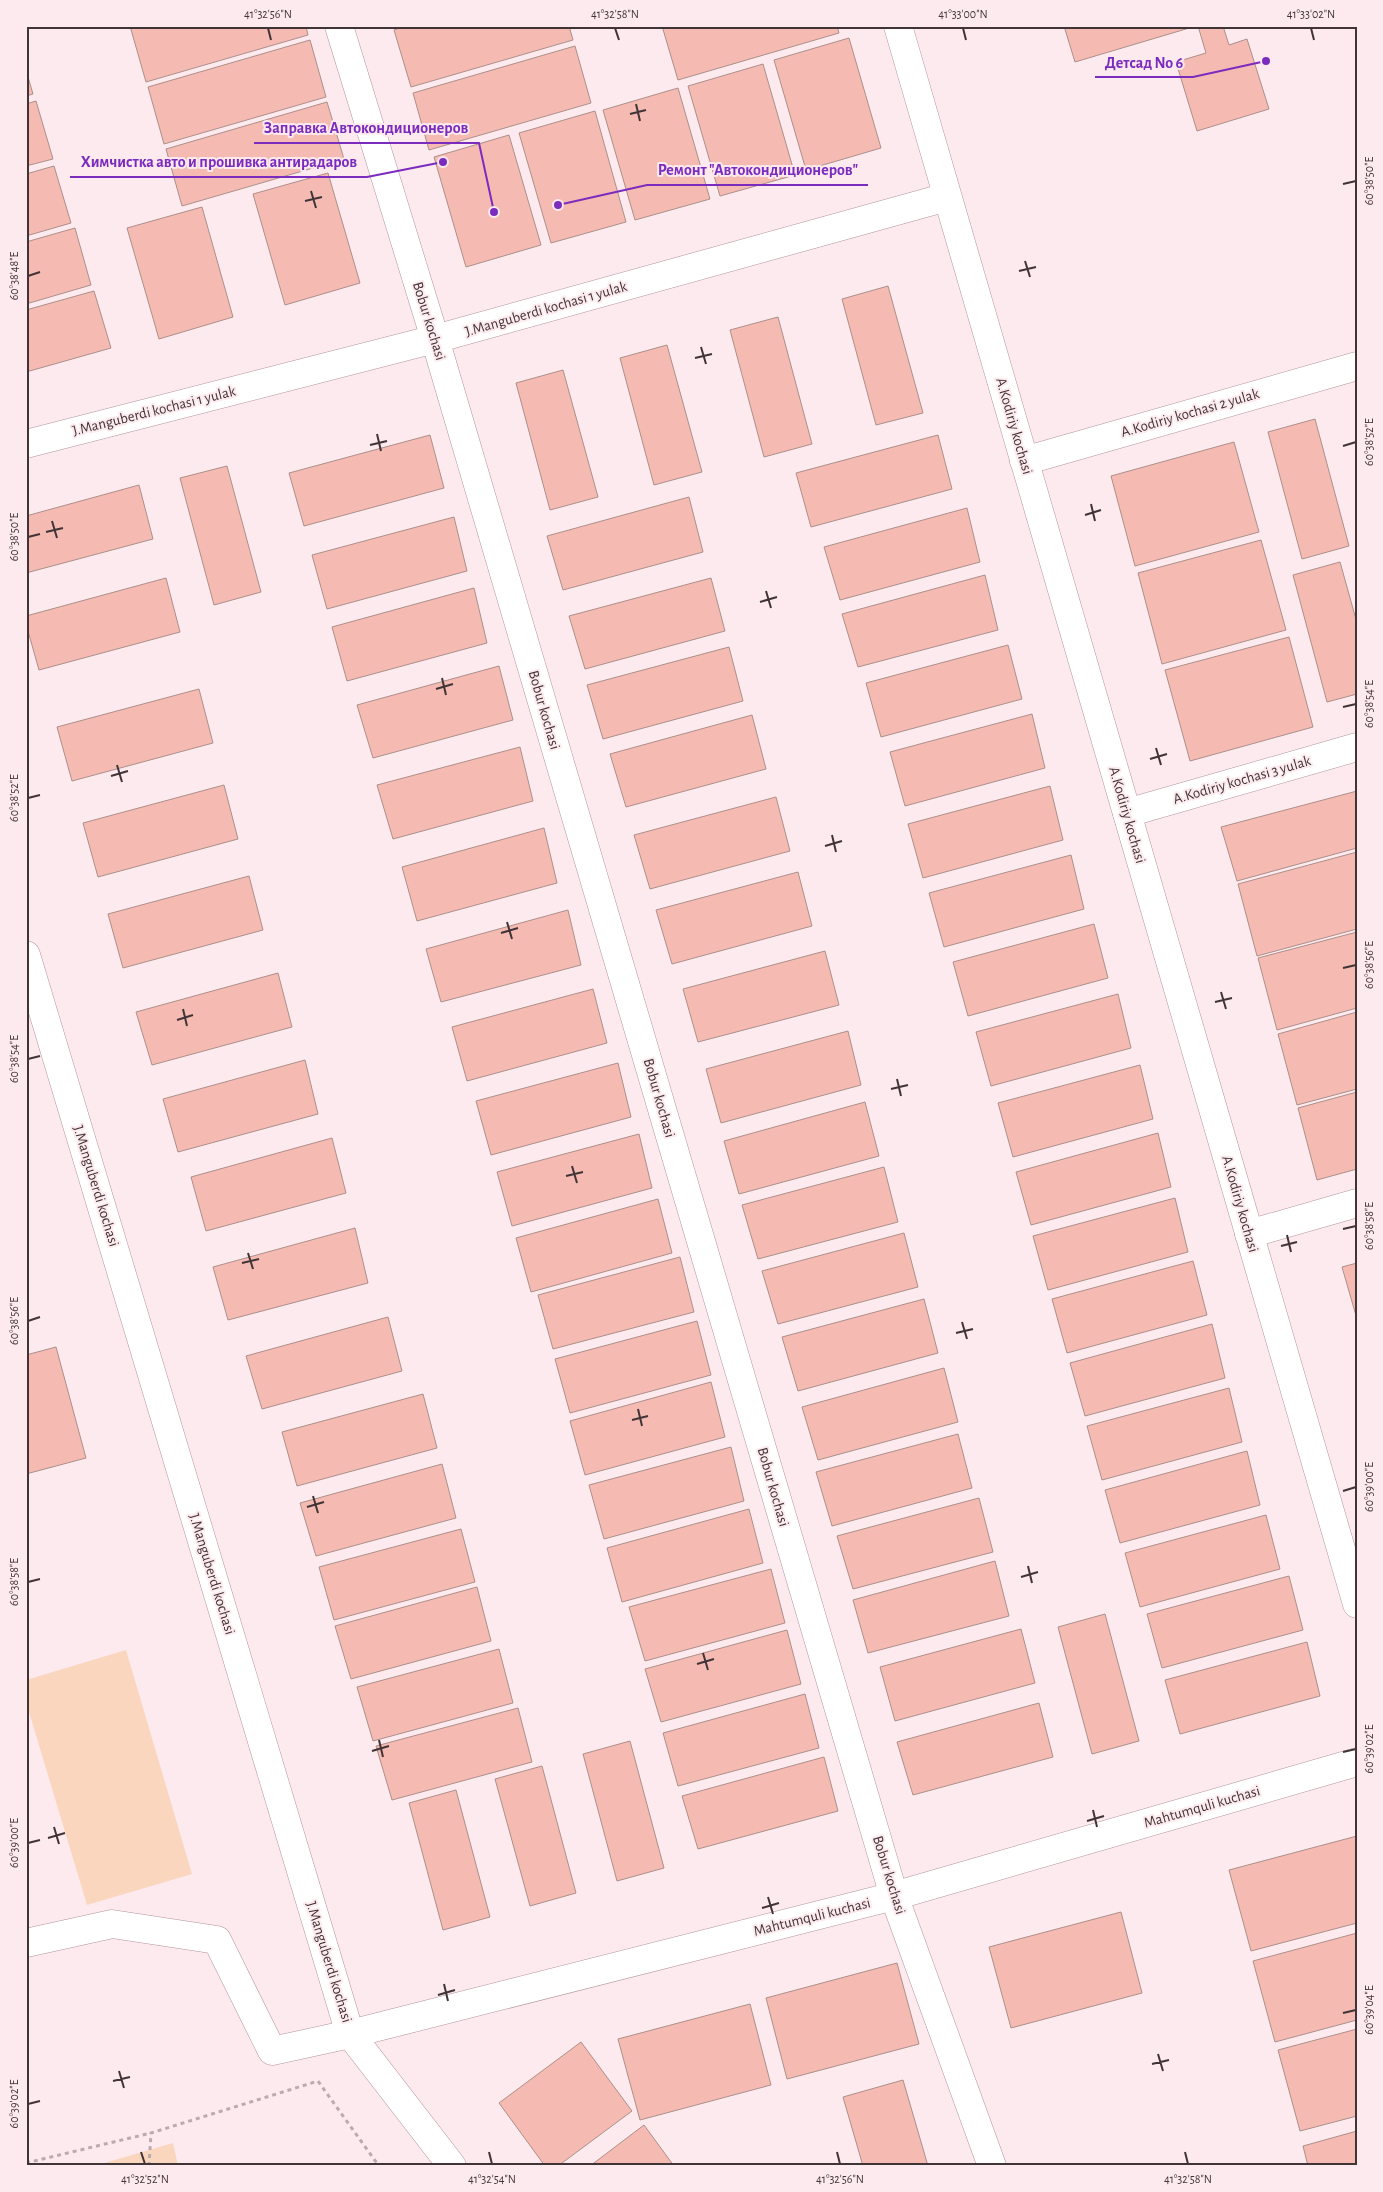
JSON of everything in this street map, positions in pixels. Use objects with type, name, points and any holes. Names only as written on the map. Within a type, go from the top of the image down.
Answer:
[{"type":"street","name":"Bobur kochasi","points":[[339,26],[435,339],[894,1896],[992,2166]]},
{"type":"street","name":"A.Kodiriy kochasi","points":[[898,26],[1357,1604]]},
{"type":"street","name":"J.Manguberdi kochasi 1 yulak","points":[[26,444],[435,339],[947,197]]},
{"type":"street","name":"A.Kodiriy kochasi 2 yulak","points":[[1024,461],[1357,366]]},
{"type":"street","name":"A.Kodiriy kochasi 3 yulak","points":[[1127,813],[1357,747]]},
{"type":"street","name":"J.Manguberdi kochasi","points":[[26,955],[350,2034],[452,2166]]},
{"type":"street","points":[[1249,1234],[1357,1204]]},
{"type":"street","name":"Mahtumquli kuchasi","points":[[26,1943],[112,1924],[217,1940],[272,2051],[350,2034],[894,1896],[1357,1762]]},
{"type":"path","points":[[26,2163],[151,2133],[318,2080],[380,2166]]},
{"type":"path","points":[[149,2166],[151,2133]]},
{"type":"shaded area","points":[[126,1650],[192,1874],[87,1905],[26,1702],[26,1680]]},
{"type":"shaded area","points":[[173,2143],[178,2166],[94,2166]]},
{"type":"building","points":[[130,26],[306,26],[308,35],[146,82]]},
{"type":"building","points":[[405,26],[569,26],[573,40],[411,87],[394,30]]},
{"type":"building","points":[[662,26],[837,26],[839,33],[678,80]]},
{"type":"building","points":[[1064,26],[1196,26],[1075,62]]},
{"type":"building","points":[[1198,26],[1223,26],[1229,45],[1247,39],[1269,109],[1197,131],[1176,62],[1206,53]]},
{"type":"building","points":[[849,38],[881,148],[806,170],[774,60]]},
{"type":"building","points":[[310,40],[326,97],[164,144],[148,87]]},
{"type":"building","points":[[575,46],[591,103],[429,150],[413,93]]},
{"type":"building","points":[[763,64],[795,175],[720,196],[688,86]]},
{"type":"building","points":[[26,70],[33,94],[26,96]]},
{"type":"building","points":[[678,88],[710,199],[635,220],[603,110]]},
{"type":"building","points":[[36,101],[53,159],[26,166],[26,104]]},
{"type":"building","points":[[327,102],[344,159],[182,206],[166,149]]},
{"type":"building","points":[[595,111],[626,222],[551,243],[519,133]]},
{"type":"building","points":[[509,135],[541,245],[466,267],[434,157]]},
{"type":"building","points":[[54,166],[71,223],[26,236],[26,174]]},
{"type":"building","points":[[328,173],[360,283],[285,305],[253,194]]},
{"type":"building","points":[[202,207],[233,317],[159,339],[127,228]]},
{"type":"building","points":[[75,228],[91,285],[26,304],[26,242]]},
{"type":"building","points":[[888,286],[923,413],[876,425],[842,299]]},
{"type":"building","points":[[94,291],[111,348],[26,372],[26,310]]},
{"type":"building","points":[[778,317],[812,444],[764,457],[730,330]]},
{"type":"building","points":[[667,345],[702,472],[654,485],[620,358]]},
{"type":"building","points":[[563,370],[598,497],[550,510],[516,383]]},
{"type":"building","points":[[1315,419],[1349,546],[1302,559],[1268,432]]},
{"type":"building","points":[[430,435],[444,488],[304,526],[289,473]]},
{"type":"building","points":[[938,435],[952,489],[811,527],[796,473]]},
{"type":"building","points":[[1234,442],[1259,532],[1135,566],[1111,476]]},
{"type":"building","points":[[227,466],[261,592],[214,605],[180,478]]},
{"type":"building","points":[[139,485],[153,539],[26,573],[26,516]]},
{"type":"building","points":[[689,497],[703,552],[563,590],[547,536]]},
{"type":"building","points":[[967,508],[980,562],[840,600],[824,547]]},
{"type":"building","points":[[454,517],[467,571],[327,609],[312,555]]},
{"type":"building","points":[[1261,540],[1286,630],[1162,664],[1138,573]]},
{"type":"building","points":[[1340,562],[1357,623],[1357,694],[1327,702],[1293,575]]},
{"type":"building","points":[[985,575],[998,630],[858,667],[842,614]]},
{"type":"building","points":[[166,578],[180,632],[39,670],[26,624],[26,616]]},
{"type":"building","points":[[711,578],[725,631],[585,669],[569,616]]},
{"type":"building","points":[[474,588],[487,643],[347,681],[332,627]]},
{"type":"building","points":[[1289,637],[1313,727],[1190,761],[1165,670]]},
{"type":"building","points":[[1008,645],[1022,699],[881,737],[866,683]]},
{"type":"building","points":[[729,647],[743,701],[603,739],[587,685]]},
{"type":"building","points":[[499,666],[513,720],[373,758],[357,705]]},
{"type":"building","points":[[199,689],[213,743],[72,781],[57,727]]},
{"type":"building","points":[[1032,714],[1045,768],[905,806],[890,752]]},
{"type":"building","points":[[752,715],[766,769],[626,807],[610,754]]},
{"type":"building","points":[[520,747],[533,801],[393,839],[377,785]]},
{"type":"building","points":[[224,785],[238,839],[98,877],[83,823]]},
{"type":"building","points":[[1050,786],[1063,840],[923,878],[908,824]]},
{"type":"building","points":[[1357,791],[1357,848],[1237,881],[1221,827]]},
{"type":"building","points":[[776,797],[790,851],[650,889],[634,835]]},
{"type":"building","points":[[544,828],[557,883],[417,921],[402,867]]},
{"type":"building","points":[[1357,852],[1357,929],[1257,956],[1238,884]]},
{"type":"building","points":[[1071,855],[1084,909],[944,947],[929,893]]},
{"type":"building","points":[[798,872],[812,926],[672,964],[656,910]]},
{"type":"building","points":[[249,876],[263,930],[123,968],[108,914]]},
{"type":"building","points":[[568,910],[581,965],[441,1002],[426,949]]},
{"type":"building","points":[[1094,924],[1108,978],[968,1016],[953,962]]},
{"type":"building","points":[[1357,932],[1357,1008],[1277,1030],[1258,958]]},
{"type":"building","points":[[825,951],[839,1005],[698,1042],[683,989]]},
{"type":"building","points":[[278,973],[292,1027],[152,1065],[136,1012]]},
{"type":"building","points":[[593,989],[607,1043],[467,1081],[452,1027]]},
{"type":"building","points":[[1118,994],[1131,1048],[991,1086],[976,1032]]},
{"type":"building","points":[[1357,1012],[1357,1089],[1297,1105],[1278,1034]]},
{"type":"building","points":[[848,1031],[861,1085],[721,1123],[706,1069]]},
{"type":"building","points":[[305,1060],[318,1114],[178,1152],[163,1099]]},
{"type":"building","points":[[618,1063],[631,1117],[491,1155],[476,1101]]},
{"type":"building","points":[[1140,1065],[1153,1119],[1013,1157],[998,1103]]},
{"type":"building","points":[[1357,1092],[1357,1169],[1317,1180],[1298,1108]]},
{"type":"building","points":[[865,1102],[879,1156],[739,1194],[724,1141]]},
{"type":"building","points":[[1158,1133],[1171,1187],[1031,1225],[1016,1172]]},
{"type":"building","points":[[639,1134],[652,1188],[512,1226],[497,1172]]},
{"type":"building","points":[[332,1138],[346,1193],[206,1231],[191,1177]]},
{"type":"building","points":[[884,1167],[898,1222],[758,1259],[742,1205]]},
{"type":"building","points":[[1175,1198],[1188,1252],[1048,1290],[1033,1236]]},
{"type":"building","points":[[658,1199],[672,1253],[531,1292],[516,1238]]},
{"type":"building","points":[[355,1228],[368,1283],[228,1320],[213,1267]]},
{"type":"building","points":[[904,1233],[918,1287],[778,1324],[762,1271]]},
{"type":"building","points":[[680,1257],[694,1312],[553,1349],[538,1295]]},
{"type":"building","points":[[1193,1261],[1207,1315],[1067,1353],[1052,1299]]},
{"type":"building","points":[[1357,1263],[1357,1319],[1342,1267]]},
{"type":"building","points":[[924,1299],[938,1353],[798,1391],[782,1337]]},
{"type":"building","points":[[388,1317],[402,1371],[262,1409],[246,1356]]},
{"type":"building","points":[[697,1321],[711,1375],[570,1413],[555,1359]]},
{"type":"building","points":[[1212,1324],[1225,1378],[1085,1416],[1070,1363]]},
{"type":"building","points":[[56,1347],[86,1458],[26,1474],[26,1355]]},
{"type":"building","points":[[944,1368],[958,1422],[818,1460],[802,1407]]},
{"type":"building","points":[[711,1382],[725,1437],[585,1475],[570,1421]]},
{"type":"building","points":[[1229,1388],[1242,1442],[1102,1480],[1087,1426]]},
{"type":"building","points":[[423,1394],[437,1448],[297,1486],[282,1432]]},
{"type":"building","points":[[958,1434],[972,1488],[832,1526],[816,1472]]},
{"type":"building","points":[[731,1447],[744,1501],[604,1539],[589,1485]]},
{"type":"building","points":[[1247,1451],[1260,1505],[1120,1543],[1105,1490]]},
{"type":"building","points":[[442,1464],[456,1518],[316,1556],[300,1503]]},
{"type":"building","points":[[979,1498],[993,1552],[853,1589],[837,1536]]},
{"type":"building","points":[[749,1509],[763,1563],[622,1602],[607,1548]]},
{"type":"building","points":[[1266,1515],[1280,1569],[1140,1607],[1125,1553]]},
{"type":"building","points":[[461,1529],[475,1582],[334,1620],[319,1567]]},
{"type":"building","points":[[995,1561],[1009,1616],[868,1653],[853,1600]]},
{"type":"building","points":[[771,1569],[785,1623],[645,1661],[629,1607]]},
{"type":"building","points":[[1289,1576],[1303,1630],[1162,1668],[1147,1614]]},
{"type":"building","points":[[477,1587],[491,1641],[351,1679],[335,1626]]},
{"type":"building","points":[[1105,1614],[1139,1741],[1092,1754],[1058,1627]]},
{"type":"building","points":[[1021,1629],[1035,1683],[895,1721],[880,1667]]},
{"type":"building","points":[[787,1630],[801,1684],[661,1722],[645,1669]]},
{"type":"building","points":[[1307,1642],[1320,1696],[1180,1734],[1165,1680]]},
{"type":"building","points":[[499,1649],[513,1703],[373,1741],[357,1687]]},
{"type":"building","points":[[805,1694],[819,1748],[678,1786],[663,1733]]},
{"type":"building","points":[[1039,1703],[1053,1757],[913,1795],[897,1742]]},
{"type":"building","points":[[518,1708],[532,1762],[392,1800],[376,1746]]},
{"type":"building","points":[[630,1741],[664,1868],[617,1881],[583,1754]]},
{"type":"building","points":[[824,1757],[838,1811],[698,1849],[682,1796]]},
{"type":"building","points":[[542,1766],[576,1893],[530,1906],[495,1779]]},
{"type":"building","points":[[456,1790],[490,1917],[443,1930],[409,1803]]},
{"type":"building","points":[[1357,1836],[1357,1923],[1251,1951],[1229,1870]]},
{"type":"building","points":[[1121,1912],[1142,1993],[1011,2028],[989,1947]]},
{"type":"building","points":[[1357,1933],[1357,2020],[1275,2042],[1253,1961]]},
{"type":"building","points":[[897,1963],[919,2044],[787,2079],[766,1998]]},
{"type":"building","points":[[750,2004],[771,2085],[640,2120],[618,2039]]},
{"type":"building","points":[[1357,2029],[1357,2116],[1300,2131],[1278,2050]]},
{"type":"building","points":[[581,2042],[632,2111],[558,2166],[545,2166],[499,2103]]},
{"type":"building","points":[[903,2080],[928,2166],[863,2166],[843,2097]]},
{"type":"building","points":[[644,2125],[674,2166],[590,2166]]},
{"type":"building","points":[[1357,2131],[1357,2166],[1308,2166],[1303,2146]]},
{"type":"place","name":"Детсад No 6","points":[[1266,61]]},
{"type":"place","name":"Химчистка авто и прошивка антирадаров","points":[[443,162]]},
{"type":"place","name":"Ремонт \"Автокондиционеров\"","points":[[558,205]]},
{"type":"place","name":"Заправка Автокондиционеров","points":[[494,212]]}]
